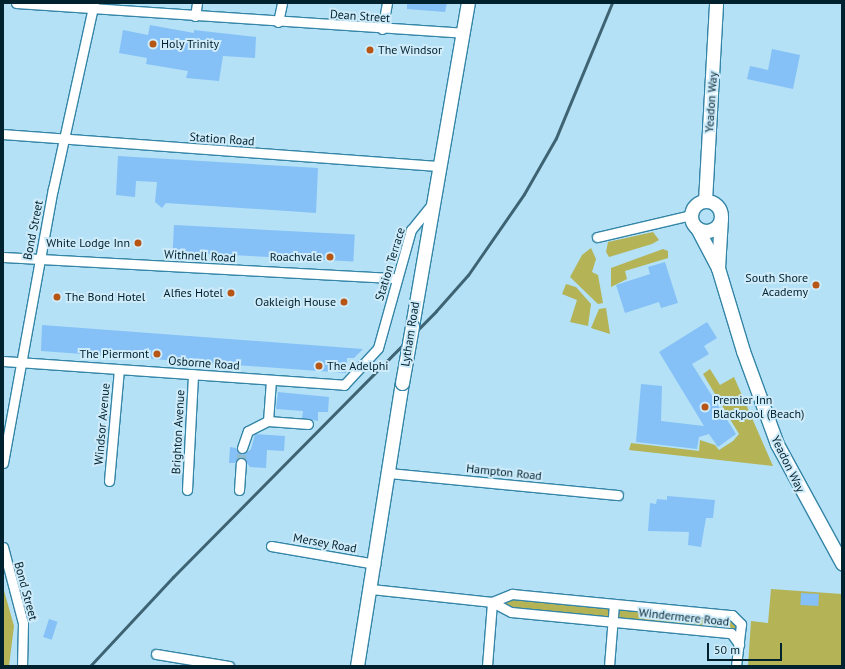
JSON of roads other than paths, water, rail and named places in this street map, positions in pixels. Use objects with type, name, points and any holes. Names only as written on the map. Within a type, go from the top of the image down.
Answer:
[{"type":"street","name":"Dean Street","points":[[16,3],[94,6],[195,16],[382,30],[463,33]]},
{"type":"street","points":[[195,16],[197,3]]},
{"type":"street","points":[[278,22],[282,3]]},
{"type":"street","points":[[382,30],[387,3]]},
{"type":"street","name":"Lytham Road","points":[[357,666],[375,564],[414,308],[468,3]]},
{"type":"street","name":"Yeadon Way","points":[[705,201],[716,3]]},
{"type":"street","name":"Bond Street","points":[[3,464],[6,438],[22,362],[39,260],[94,6]]},
{"type":"street","name":"Station Road","points":[[3,134],[440,166]]},
{"type":"street","points":[[705,201],[714,204],[721,216],[715,228],[706,231],[697,228],[691,215],[694,207],[705,201]]},
{"type":"street","name":"Station Terrace","points":[[382,338],[396,278],[411,230],[433,202]]},
{"type":"street","points":[[597,237],[691,215]]},
{"type":"street","name":"Yeadon Way","points":[[718,268],[721,216]]},
{"type":"street","name":"Yeadon Way","points":[[697,228],[718,268],[743,351],[778,444],[842,563]]},
{"type":"street","name":"Withnell Road","points":[[3,257],[396,278]]},
{"type":"street","name":"Osborne Road","points":[[3,361],[344,385],[378,348],[382,338]]},
{"type":"street","name":"Windsor Avenue","points":[[109,481],[119,369]]},
{"type":"street","name":"Brighton Avenue","points":[[187,490],[193,374]]},
{"type":"street","points":[[268,421],[271,380]]},
{"type":"street","points":[[242,448],[248,431],[268,421],[308,424]]},
{"type":"street","points":[[239,490],[241,463]]},
{"type":"street","name":"Hampton Road","points":[[388,473],[618,495]]},
{"type":"street","name":"Mersey Road","points":[[271,546],[375,564]]},
{"type":"street","name":"Bond Street","points":[[3,547],[24,623],[22,666]]},
{"type":"street","name":"Windermere Road","points":[[371,589],[492,602],[511,612],[731,633],[739,644]]},
{"type":"street","name":"Windermere Road","points":[[492,602],[512,594],[736,616],[741,624],[739,644]]},
{"type":"street","points":[[487,666],[492,602]]},
{"type":"street","points":[[609,666],[614,604]]},
{"type":"street","points":[[736,666],[739,644]]},
{"type":"street","points":[[156,654],[230,666]]},
{"type":"tunnel","points":[[241,463],[242,448]]},
{"type":"railway","points":[[90,666],[173,577],[436,311],[468,275],[524,194],[556,138],[612,3]]},
{"type":"place","name":"Holy Trinity","points":[[153,44]]},
{"type":"place","name":"The Windsor","points":[[370,50]]},
{"type":"place","name":"White Lodge Inn","points":[[138,243]]},
{"type":"place","name":"Roachvale","points":[[330,257]]},
{"type":"place","name":"South Shore Academy","points":[[816,285]]},
{"type":"place","name":"Alfies Hotel","points":[[231,293]]},
{"type":"place","name":"The Bond Hotel","points":[[57,297]]},
{"type":"place","name":"Oakleigh House","points":[[344,302]]},
{"type":"place","name":"The Piermont","points":[[157,354]]},
{"type":"place","name":"The Adelphi","points":[[319,366]]},
{"type":"place","name":"Premier Inn Blackpool (Beach)","points":[[705,407]]}]
